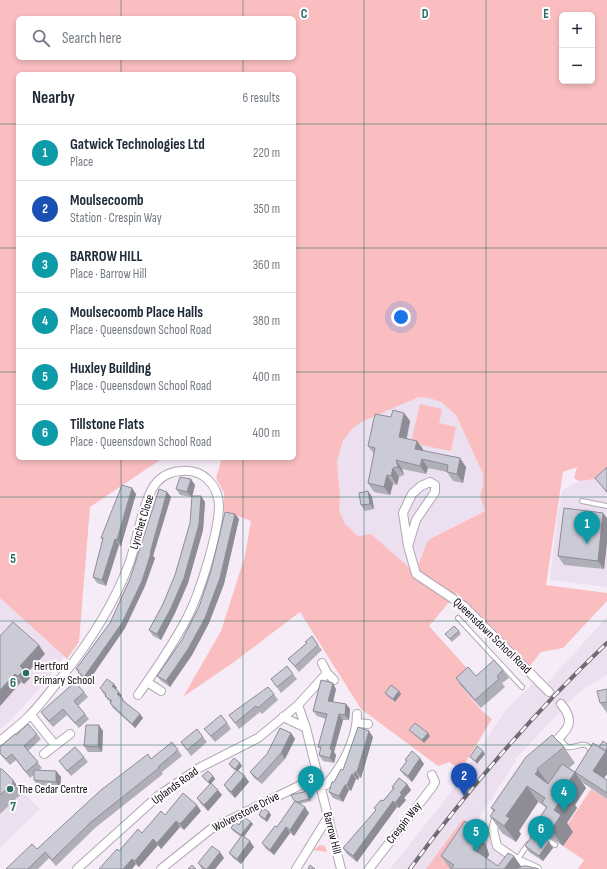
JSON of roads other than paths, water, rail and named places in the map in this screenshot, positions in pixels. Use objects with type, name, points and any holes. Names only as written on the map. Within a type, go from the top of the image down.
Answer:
[{"type":"street","name":"Lynchet Close","points":[[0,741],[31,715],[86,647],[111,604],[128,565],[148,501],[155,485],[170,473],[191,471],[204,476],[215,489],[218,498],[218,516],[196,597],[173,643],[138,695]]},
{"type":"street","name":"Queensdown School Road","points":[[408,546],[416,520],[435,492],[435,486],[432,483],[427,482],[416,489],[409,498],[405,508],[404,520],[408,546],[418,576],[448,594],[464,606],[549,692]]},
{"type":"street","points":[[322,663],[327,673],[334,680]]},
{"type":"street","name":"Uplands Road","points":[[77,869],[158,796],[199,768],[258,738],[298,705],[327,673]]},
{"type":"street","points":[[148,682],[161,691]]},
{"type":"street","points":[[544,753],[567,728],[570,719],[568,712],[561,704]]},
{"type":"street","name":"Barrow Hill","points":[[298,705],[306,728],[341,869]]},
{"type":"street","points":[[320,787],[326,785],[338,770],[357,723],[357,714]]},
{"type":"street","points":[[31,715],[55,745]]},
{"type":"street","points":[[283,717],[306,728]]},
{"type":"street","points":[[357,723],[368,724]]},
{"type":"street","points":[[44,754],[70,734]]},
{"type":"street","name":"Crespin Way","points":[[369,869],[433,786],[435,782],[432,775]]},
{"type":"street","name":"Wolverstone Drive","points":[[161,869],[211,829],[317,777]]},
{"type":"street","points":[[505,801],[494,820],[494,839],[498,848],[534,869]]},
{"type":"street","points":[[296,869],[328,817]]},
{"type":"lane","points":[[582,501],[607,506]]},
{"type":"lane","points":[[458,618],[522,687]]},
{"type":"lane","points":[[559,738],[569,748],[581,744],[587,746],[591,750],[589,756]]},
{"type":"lane","points":[[517,860],[549,814]]},
{"type":"lane","points":[[536,832],[555,845]]},
{"type":"tunnel","points":[[549,692],[561,704]]},
{"type":"railway","points":[[410,869],[455,810],[503,752],[554,696],[607,643]]},
{"type":"place","name":"Gatwick Technologies Ltd","points":[[587,544]]},
{"type":"place","name":"Hertford Primary School","points":[[26,673]]},
{"type":"place","name":"The Cedar Centre","points":[[10,789]]},
{"type":"place","name":"Moulsecoomb","points":[[464,796]]},
{"type":"place","name":"BARROW HILL","points":[[311,799]]},
{"type":"place","name":"Moulsecoomb Place Halls","points":[[564,812]]},
{"type":"place","name":"Tillstone Flats","points":[[541,849]]},
{"type":"place","name":"Huxley Building","points":[[476,852]]}]
